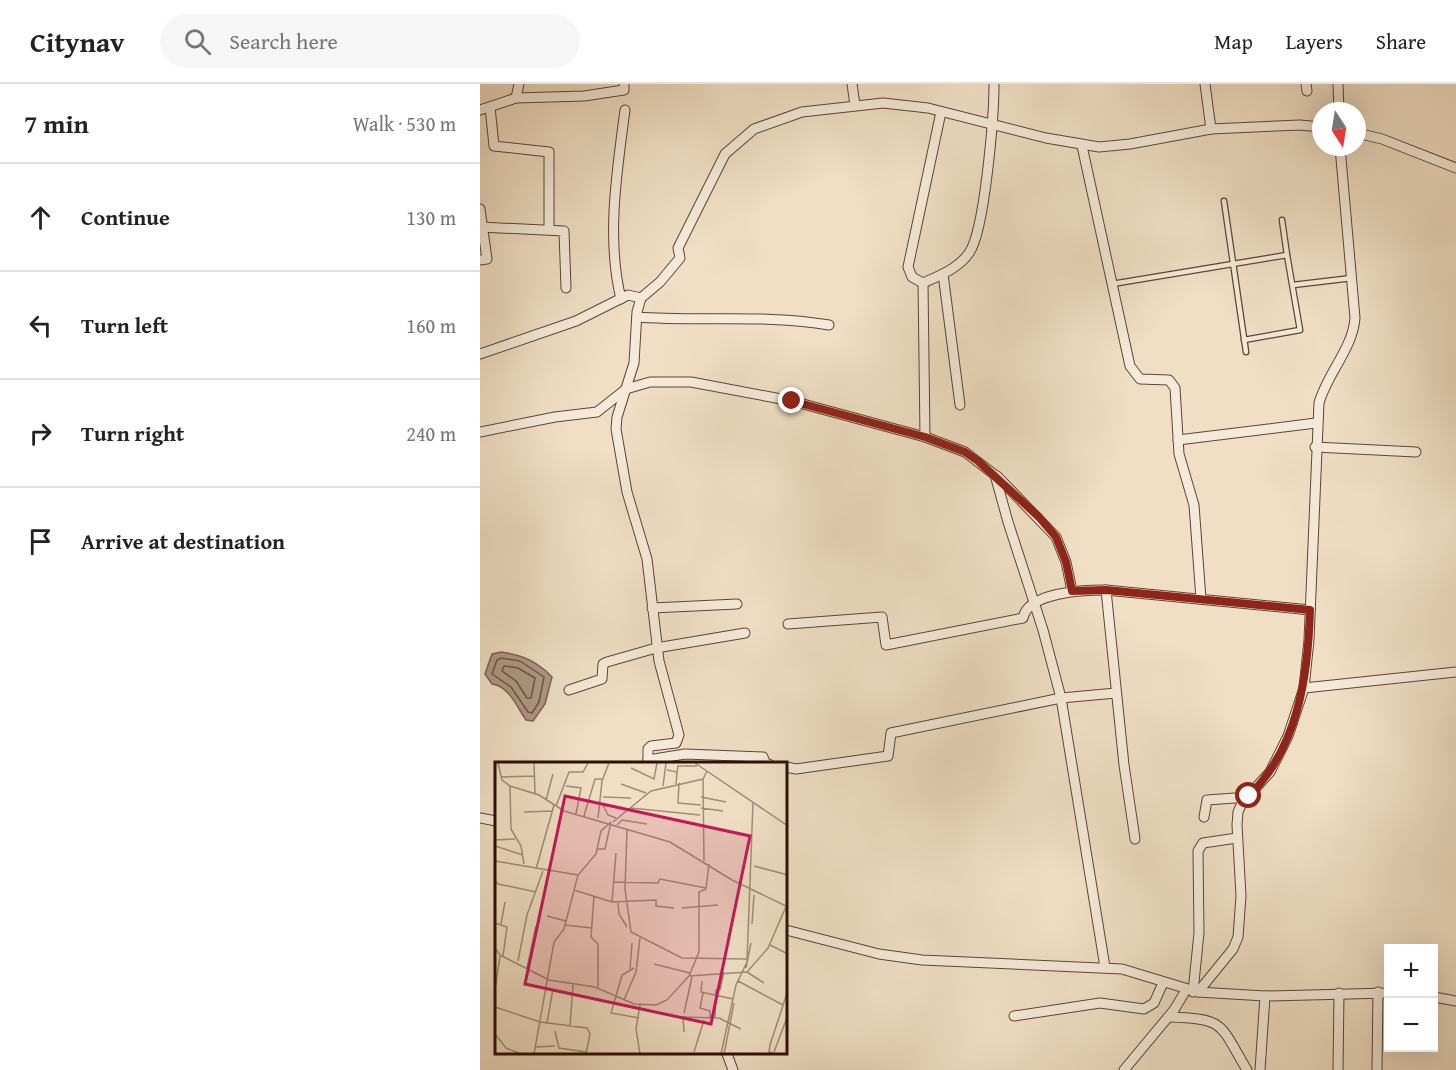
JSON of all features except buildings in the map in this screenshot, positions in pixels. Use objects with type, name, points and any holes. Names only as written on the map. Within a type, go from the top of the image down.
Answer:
[{"type":"street","points":[[516,98],[519,84]]},
{"type":"street","points":[[480,110],[516,98],[584,96],[624,90],[624,84]]},
{"type":"street","points":[[852,84],[855,105]]},
{"type":"street","points":[[923,283],[943,274],[969,253],[976,235],[993,125],[993,84]]},
{"type":"street","points":[[1205,84],[1211,129]]},
{"type":"street","points":[[1338,84],[1339,102]]},
{"type":"street","points":[[765,762],[763,757],[685,754],[648,762],[648,749],[651,746],[676,743],[679,735],[656,648],[647,559],[627,492],[618,444],[616,417],[635,355],[637,317],[641,298],[680,258],[678,248],[725,154],[754,129],[802,112],[883,103],[941,112],[1082,146],[1130,144],[1211,129],[1290,125],[1312,126]]},
{"type":"street","points":[[490,107],[494,146],[549,152],[549,229]]},
{"type":"street","points":[[621,299],[614,240],[625,110]]},
{"type":"street","points":[[923,283],[912,277],[908,267],[941,112]]},
{"type":"street","points":[[1366,135],[1382,139],[1456,168]]},
{"type":"street","points":[[1082,146],[1128,357],[1135,374],[1148,381],[1169,380],[1175,388],[1178,440],[1194,505],[1201,599]]},
{"type":"street","points":[[1124,1070],[1192,991],[1233,948],[1238,937],[1241,896],[1237,838],[1238,812],[1270,772],[1277,759],[1292,726],[1304,688],[1310,610],[1316,423],[1323,386],[1354,329],[1352,278],[1341,156]]},
{"type":"street","points":[[480,209],[487,259],[480,260]]},
{"type":"street","points":[[481,227],[549,229],[565,232],[566,288]]},
{"type":"street","points":[[943,274],[960,405]]},
{"type":"street","points":[[923,283],[925,437]]},
{"type":"street","points":[[480,354],[576,321],[628,295],[641,298]]},
{"type":"street","points":[[637,317],[688,321],[795,319],[829,326]]},
{"type":"street","points":[[480,432],[555,417],[597,412],[626,389],[650,382],[672,381],[720,386],[792,401],[925,437],[965,452],[995,475],[1056,537],[1066,562],[1072,591]]},
{"type":"street","points":[[1178,440],[1316,423]]},
{"type":"street","points":[[1315,447],[1416,452]]},
{"type":"street","points":[[995,475],[1035,602],[1061,698],[1105,967]]},
{"type":"street","points":[[788,624],[882,617],[886,645],[1023,618],[1024,610],[1035,602],[1072,591],[1106,590],[1310,610]]},
{"type":"street","points":[[1106,590],[1116,693],[1135,839]]},
{"type":"street","points":[[652,608],[737,604]]},
{"type":"street","points":[[569,690],[602,679],[604,663],[656,648],[745,633]]},
{"type":"street","points":[[1304,688],[1456,672]]},
{"type":"street","points":[[788,767],[796,769],[888,756],[891,733],[1061,698],[1116,693]]},
{"type":"street","points":[[1204,817],[1207,800],[1249,796]]},
{"type":"street","points":[[480,818],[495,821]]},
{"type":"street","points":[[1192,991],[1199,933],[1198,851],[1203,843],[1237,838]]},
{"type":"street","points":[[788,931],[879,954],[922,960],[1105,967],[1134,972],[1192,991],[1265,996],[1384,993],[1377,1070]]},
{"type":"street","points":[[1014,1016],[1100,1003],[1144,1009],[1154,1003],[1163,983]]},
{"type":"street","points":[[1338,1070],[1339,993]]},
{"type":"street","points":[[1260,1070],[1265,996]]},
{"type":"street","points":[[1438,998],[1456,1001]]},
{"type":"street","points":[[1169,1017],[1201,1018],[1218,1024],[1247,1070]]},
{"type":"street","points":[[728,1055],[733,1070]]},
{"type":"lane","points":[[1224,201],[1246,352]]},
{"type":"lane","points":[[1244,340],[1300,330],[1282,220]]},
{"type":"lane","points":[[1111,284],[1287,255]]},
{"type":"lane","points":[[1293,285],[1352,278]]},
{"type":"water","points":[[501,652],[529,660],[552,677],[545,704],[533,721],[526,720],[508,693],[492,684],[485,674],[492,654]]},
{"type":"route","points":[[792,401],[925,437],[965,452],[995,475],[1039,517],[1056,537],[1066,562],[1072,591],[1106,590],[1310,610],[1307,668],[1296,716],[1270,772],[1249,796]]}]
